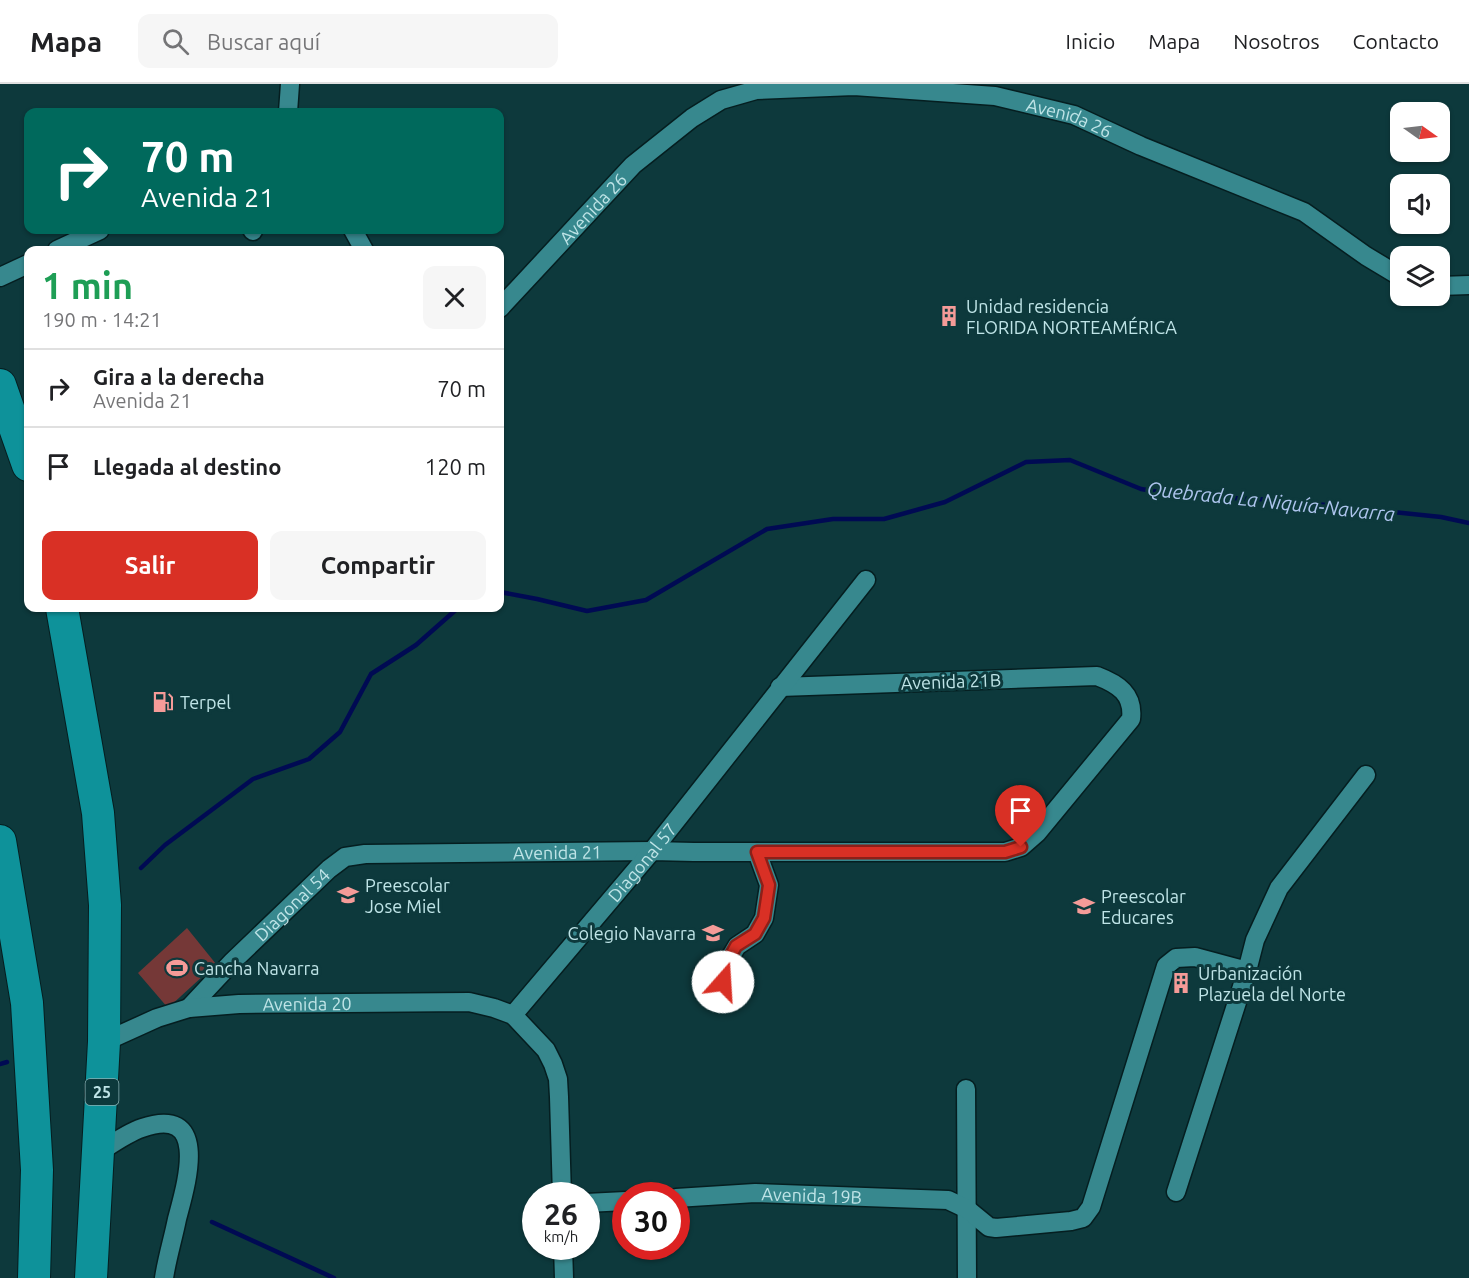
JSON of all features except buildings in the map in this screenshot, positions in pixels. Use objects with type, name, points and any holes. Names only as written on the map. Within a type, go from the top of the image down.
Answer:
[{"type":"highway","points":[[0,385],[24,453]]},
{"type":"highway","name":"25","points":[[63,612],[102,841],[105,905],[104,1042],[90,1278]]},
{"type":"highway","points":[[0,841],[27,1003],[37,1170],[34,1278]]},
{"type":"street","points":[[282,108],[283,84]]},
{"type":"street","points":[[288,108],[290,84]]},
{"type":"street","name":"Avenida 26","points":[[504,304],[633,165],[692,118],[721,100],[756,90],[854,86],[995,96],[1074,115],[1142,146],[1304,212],[1390,270]]},
{"type":"street","points":[[66,246],[91,234]]},
{"type":"street","points":[[0,277],[24,266]]},
{"type":"street","points":[[1450,286],[1469,285]]},
{"type":"street","name":"Diagonal 57","points":[[513,1015],[652,851],[866,580]]},
{"type":"street","name":"Avenida 21B","points":[[780,687],[1097,676],[1109,681],[1130,699],[1131,719],[1037,833],[1021,847]]},
{"type":"street","points":[[1176,1192],[1255,940],[1279,888],[1366,775]]},
{"type":"street","name":"Avenida 21","points":[[345,857],[365,854],[652,851],[1005,852],[1021,847]]},
{"type":"street","points":[[721,995],[724,968],[736,946],[755,934],[764,918],[769,885],[757,852]]},
{"type":"street","name":"Diagonal 54","points":[[189,1008],[233,961],[329,869],[345,857]]},
{"type":"street","points":[[967,1209],[989,1227],[996,1228],[1083,1218],[1091,1207],[1160,979],[1166,966],[1176,958],[1196,957],[1246,971]]},
{"type":"street","name":"Avenida 20","points":[[104,1042],[157,1018],[189,1008],[239,1004],[469,1002],[513,1015]]},
{"type":"street","points":[[513,1015],[546,1050],[554,1064],[558,1079],[562,1182]]},
{"type":"street","points":[[966,1089],[967,1278]]},
{"type":"street","points":[[98,1153],[140,1128],[156,1124],[173,1124],[186,1136],[190,1152],[188,1177],[164,1278]]},
{"type":"street","name":"Avenida 19B","points":[[690,1197],[755,1193],[948,1200],[967,1209]]},
{"type":"street","points":[[563,1260],[564,1278]]},
{"type":"shaded area","name":"Cancha Navarra","points":[[187,928],[216,964],[168,1008],[138,973]]},
{"type":"waterway","name":"Quebrada La Niquía-Navarra","points":[[504,593],[587,611],[646,600],[767,529],[833,519],[884,519],[945,502],[1026,462],[1070,460],[1141,489],[1183,496],[1278,500],[1441,517],[1469,523]]},
{"type":"waterway","name":"Quebrada La Niquía-Navarra","points":[[141,868],[165,845],[253,779],[309,759],[340,732],[371,674],[416,645],[453,612]]},
{"type":"waterway","name":"Quebrada La Niquía-Navarra","points":[[0,1064],[7,1062]]},
{"type":"waterway","points":[[212,1222],[334,1278]]},
{"type":"place","name":"Unidad residencia FLORIDA NORTEAMÉRICA","points":[[949,316]]},
{"type":"place","name":"Terpel","points":[[163,702]]},
{"type":"place","name":"Preescolar Jose Miel","points":[[348,895]]},
{"type":"place","name":"Preescolar Educares","points":[[1084,906]]},
{"type":"place","name":"Colegio Navarra","points":[[713,933]]},
{"type":"place","name":"Cancha Navarra","points":[[177,968]]},
{"type":"place","name":"Urbanización Plazuela del Norte","points":[[1181,983]]},
{"type":"route","points":[[723,982],[724,968],[736,946],[755,934],[764,918],[769,885],[757,852],[1005,852],[1021,847]]}]
